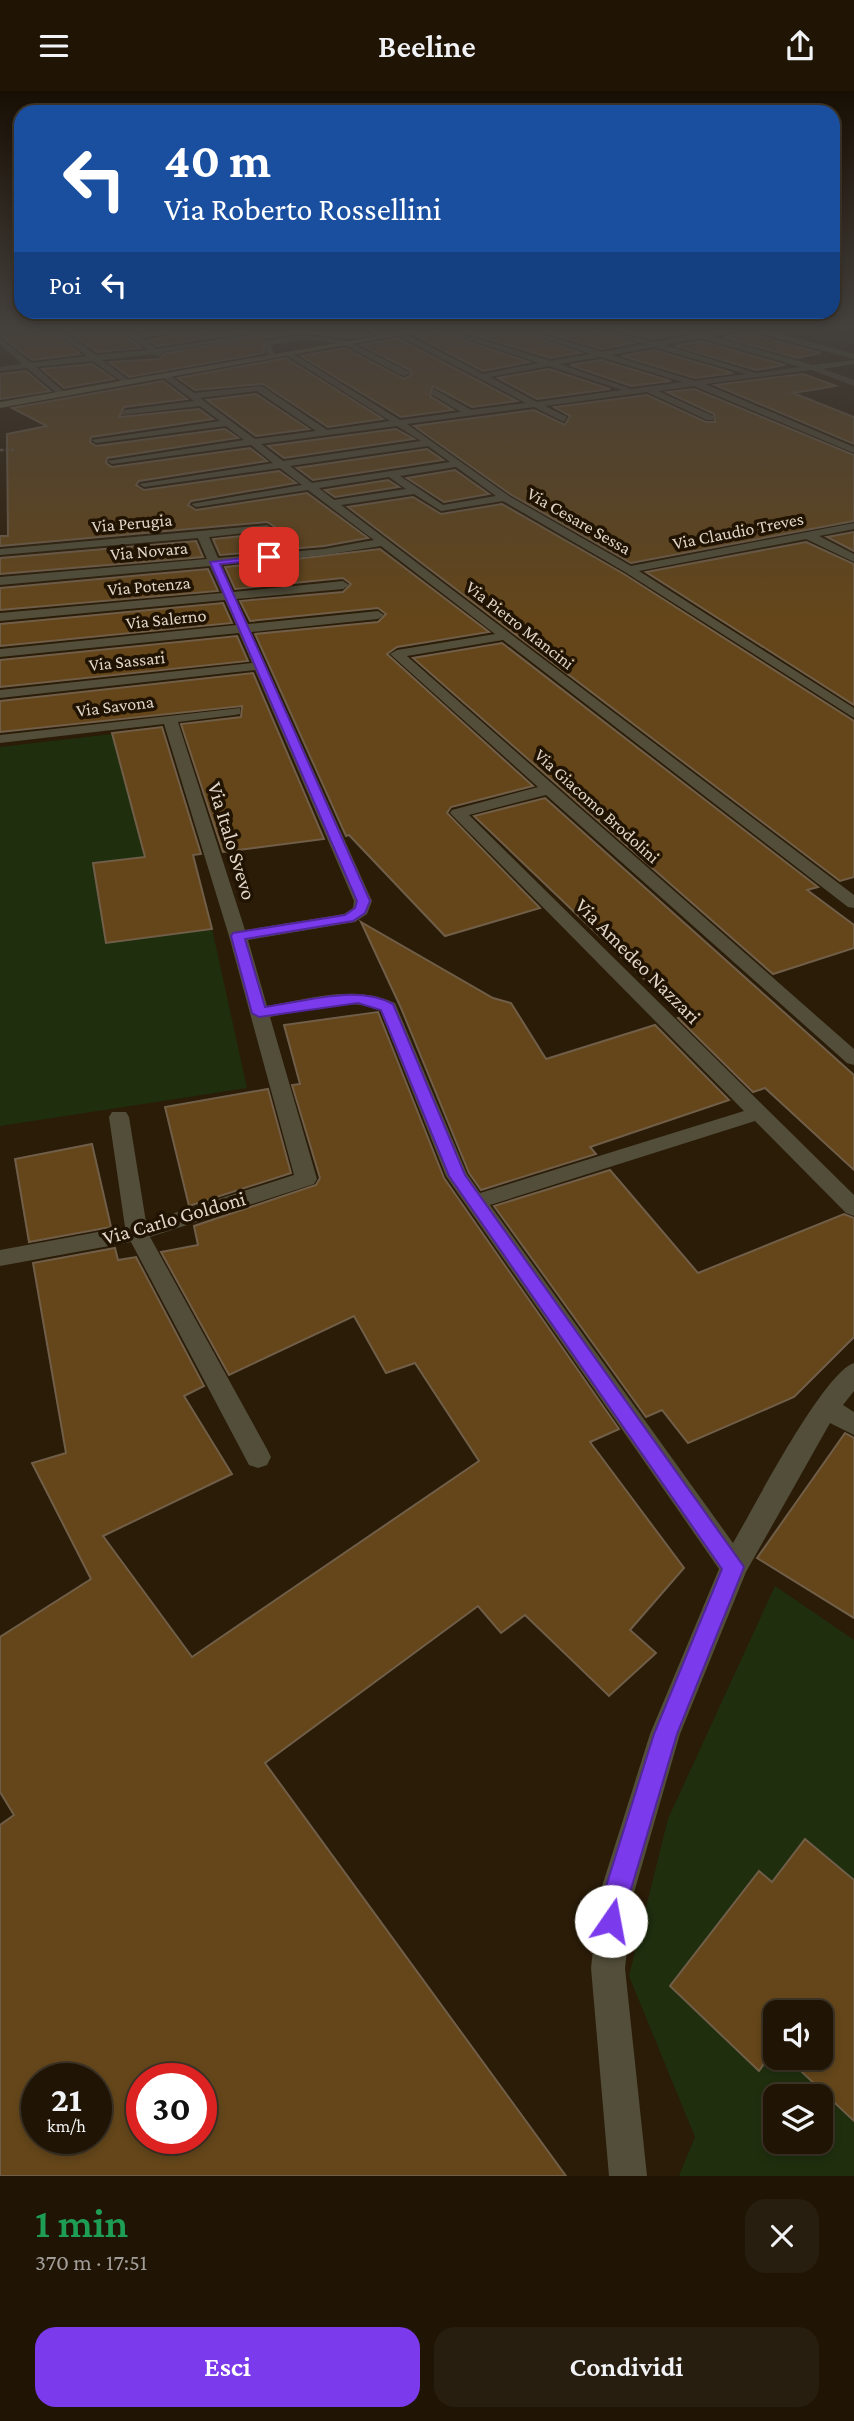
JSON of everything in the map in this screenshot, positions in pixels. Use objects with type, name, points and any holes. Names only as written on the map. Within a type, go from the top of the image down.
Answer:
[{"type":"street","points":[[310,422],[324,432]]},
{"type":"street","points":[[111,461],[395,422]]},
{"type":"street","name":"Via Cesare Sessa","points":[[397,422],[505,498],[629,570],[854,714]]},
{"type":"street","points":[[788,422],[854,450]]},
{"type":"street","points":[[96,440],[228,423]]},
{"type":"street","name":"Via Pietro Mancini","points":[[228,423],[854,903]]},
{"type":"street","points":[[144,484],[430,443]]},
{"type":"street","points":[[197,504],[456,464]]},
{"type":"street","points":[[391,475],[445,509],[505,498]]},
{"type":"street","points":[[333,503],[415,491]]},
{"type":"street","name":"Via Claudio Treves","points":[[629,570],[854,526]]},
{"type":"street","name":"Via Perugia","points":[[0,552],[267,528]]},
{"type":"street","points":[[202,534],[363,906],[356,915],[349,918],[238,936]]},
{"type":"street","points":[[808,535],[854,559]]},
{"type":"street","name":"Via Novara","points":[[0,582],[324,552],[383,542]]},
{"type":"street","name":"Via Potenza","points":[[0,617],[343,585]]},
{"type":"street","name":"Via Salerno","points":[[0,653],[378,615]]},
{"type":"street","name":"Via Giacomo Brodolini","points":[[506,636],[397,654],[854,1059]]},
{"type":"street","name":"Via Sassari","points":[[0,694],[259,666]]},
{"type":"street","name":"Via Savona","points":[[0,739],[235,711]]},
{"type":"street","name":"Via Italo Svevo","points":[[170,719],[238,936],[306,1179]]},
{"type":"street","name":"Via Amedeo Nazzari","points":[[550,789],[458,813],[854,1207]]},
{"type":"street","points":[[259,1013],[358,999],[383,1003],[387,1007],[457,1176],[734,1567]]},
{"type":"street","points":[[475,1202],[759,1113]]},
{"type":"street","points":[[119,1117],[137,1233],[258,1457]]},
{"type":"street","name":"Via Carlo Goldoni","points":[[0,1258],[137,1233],[306,1179]]},
{"type":"street","points":[[628,2176],[608,1968],[614,1909],[665,1734],[734,1567],[826,1408],[854,1373]]},
{"type":"street","points":[[826,1408],[854,1425]]},
{"type":"path","points":[[0,450],[14,450]]},
{"type":"green space","points":[[113,734],[144,857],[93,863],[106,943],[212,929],[247,1088],[0,1126],[0,747]]},
{"type":"green space","points":[[775,1586],[854,1640],[854,2176],[679,2176],[695,2137],[629,1976],[668,1819]]},
{"type":"building","points":[[40,422],[191,422],[91,437],[90,442],[96,446],[225,429],[238,438],[107,458],[106,463],[112,467],[250,448],[267,461],[139,481],[136,485],[144,490],[279,471],[296,483],[191,501],[188,505],[196,510],[307,493],[368,538],[324,546],[220,555],[213,539],[271,533],[275,527],[267,522],[0,546],[0,536],[8,536],[7,434],[47,426]]},
{"type":"building","points":[[237,422],[299,422],[309,429],[256,436]]},
{"type":"building","points":[[321,422],[360,422],[328,427]]},
{"type":"building","points":[[442,422],[559,422],[565,425],[566,422],[775,422],[854,455],[854,521],[631,563],[510,494],[414,426]]},
{"type":"building","points":[[803,422],[854,422],[854,444]]},
{"type":"building","points":[[396,429],[414,439],[284,458],[268,446]]},
{"type":"building","points":[[427,449],[443,460],[313,480],[297,468]]},
{"type":"building","points":[[455,470],[489,494],[444,502],[407,478]]},
{"type":"building","points":[[388,480],[399,487],[335,497],[325,490]]},
{"type":"building","points":[[413,497],[441,514],[502,504],[624,574],[854,721],[854,877],[840,881],[348,507]]},
{"type":"building","points":[[854,532],[854,551],[827,537]]},
{"type":"building","points":[[196,541],[203,557],[0,574],[0,558]]},
{"type":"building","points":[[806,542],[854,564],[854,705],[646,572]]},
{"type":"building","points":[[380,549],[489,632],[397,647],[387,654],[533,786],[451,807],[447,813],[540,908],[445,936],[349,835],[346,836],[255,634],[378,622],[386,614],[378,608],[250,621],[240,601],[343,592],[351,584],[343,578],[235,589],[225,567]]},
{"type":"building","points":[[208,569],[218,591],[0,610],[0,588]]},
{"type":"building","points":[[223,603],[232,623],[0,646],[0,624]]},
{"type":"building","points":[[237,636],[248,661],[0,687],[0,660]]},
{"type":"building","points":[[502,643],[818,887],[807,890],[854,925],[854,948],[773,974],[413,658]]},
{"type":"building","points":[[253,673],[324,839],[223,852],[181,724],[241,717],[242,706],[0,732],[0,701]]},
{"type":"building","points":[[162,727],[201,854],[193,855],[212,929],[106,943],[93,863],[145,857],[112,733]]},
{"type":"building","points":[[545,798],[854,1075],[854,1170],[765,1088],[753,1092],[678,1018],[683,1016],[474,816]]},
{"type":"building","points":[[361,922],[493,998],[511,1003],[546,1059],[655,1025],[729,1100],[590,1147],[596,1154],[481,1190],[469,1173],[401,1008]]},
{"type":"building","points":[[378,1012],[444,1178],[619,1429],[590,1442],[684,1568],[630,1630],[656,1653],[609,1696],[525,1615],[501,1633],[478,1606],[265,1763],[566,2176],[0,2176],[0,1825],[14,1815],[0,1792],[0,1637],[91,1579],[32,1463],[66,1453],[33,1263],[115,1248],[118,1260],[136,1257],[204,1386],[184,1396],[232,1474],[103,1536],[192,1657],[479,1461],[415,1363],[386,1373],[354,1316],[229,1375],[161,1252],[198,1245],[194,1226],[316,1185],[320,1178],[292,1085],[300,1084],[284,1025]]},
{"type":"building","points":[[268,1089],[291,1173],[189,1206],[165,1107]]},
{"type":"building","points":[[92,1144],[111,1227],[29,1242],[15,1159]]},
{"type":"building","points":[[610,1170],[698,1273],[844,1214],[854,1218],[854,1337],[794,1397],[688,1443],[662,1410],[646,1417],[494,1206]]},
{"type":"building","points":[[845,1433],[854,1438],[854,1618],[757,1558]]},
{"type":"building","points":[[805,1839],[854,1880],[854,2121],[833,2101],[833,2084],[815,2084],[800,2070],[833,2070],[833,2000],[763,2000],[763,2065],[759,2071],[670,1986],[759,1871],[772,1882]]},
{"type":"route","points":[[269,557],[215,562],[363,906],[356,915],[349,918],[238,936],[259,1013],[358,999],[375,1000],[387,1007],[457,1176],[734,1567],[665,1734],[616,1896],[611,1921]]}]
